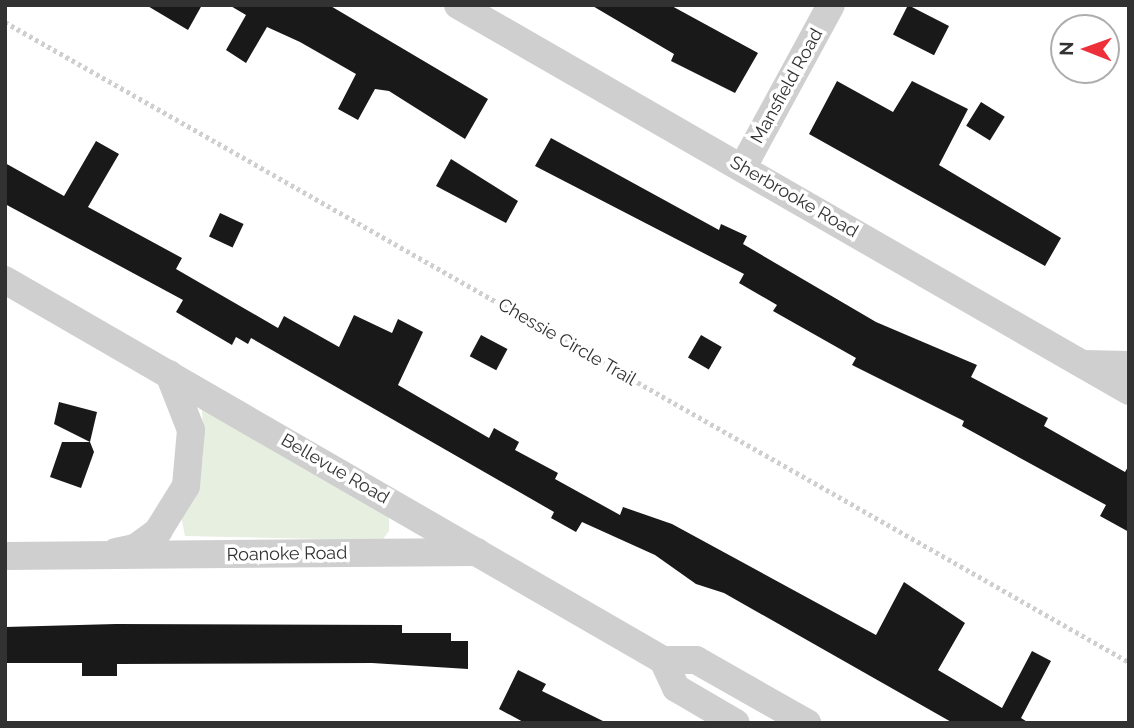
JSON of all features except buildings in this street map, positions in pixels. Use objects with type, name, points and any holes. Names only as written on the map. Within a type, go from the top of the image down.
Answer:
[{"type":"street","name":"Sherbrooke Road","points":[[458,5],[1129,391]]},
{"type":"street","name":"Mansfield Road","points":[[743,167],[831,5]]},
{"type":"street","name":"Bellevue Road","points":[[5,280],[663,660],[696,660],[807,723]]},
{"type":"street","points":[[1080,364],[1129,365]]},
{"type":"street","name":"Roanoke Road","points":[[96,556],[135,548],[158,531],[186,486],[191,430],[169,374]]},
{"type":"street","name":"Roanoke Road","points":[[5,556],[477,552]]},
{"type":"street","points":[[663,660],[676,688],[736,723]]},
{"type":"path","name":"Chessie Circle Trail","points":[[5,22],[1129,662]]},
{"type":"green space","points":[[202,403],[389,516],[389,531],[383,539],[367,540],[185,536],[181,516],[203,459]]}]
